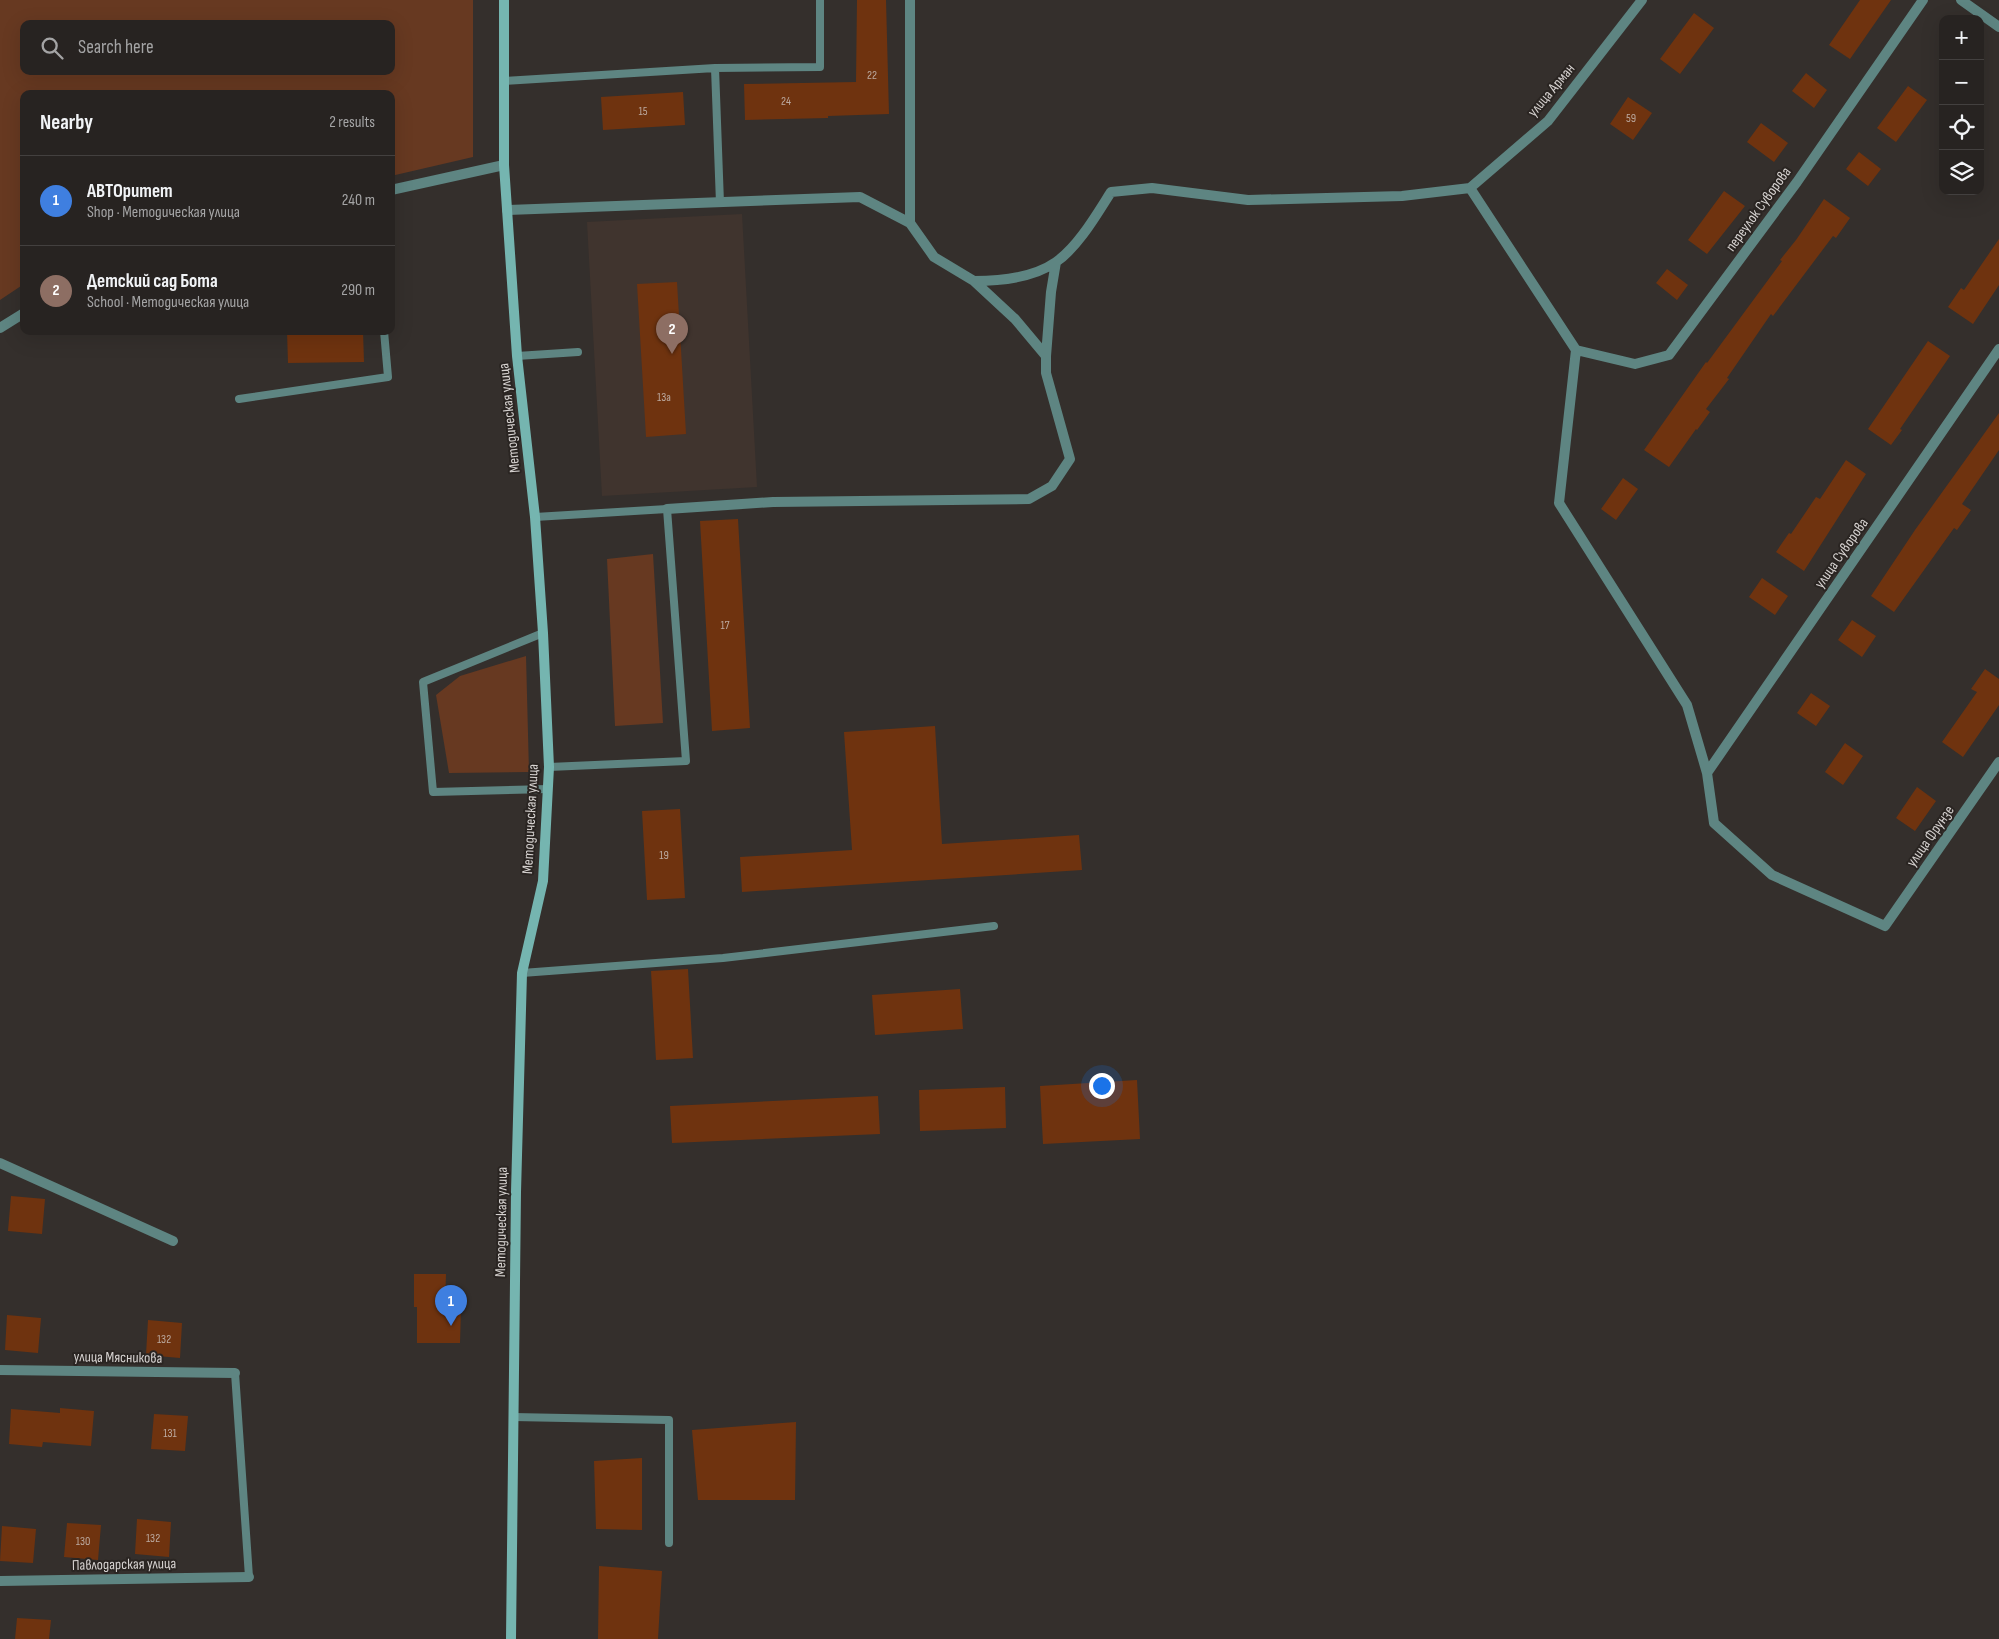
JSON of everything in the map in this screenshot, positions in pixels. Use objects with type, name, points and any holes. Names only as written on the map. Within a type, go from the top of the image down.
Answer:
[{"type":"main road","name":"Методическая улица","points":[[504,0],[504,165],[517,356],[534,517],[543,633],[549,768],[543,881],[522,973],[516,1192],[511,1639]]},
{"type":"street","points":[[910,0],[910,222]]},
{"type":"street","name":"улица Арман","points":[[1470,188],[1548,120],[1642,0]]},
{"type":"street","name":"переулок Суворова","points":[[1576,350],[1635,364],[1669,355],[1797,182],[1923,0]]},
{"type":"street","points":[[1961,0],[1999,27]]},
{"type":"street","points":[[395,189],[504,165]]},
{"type":"street","points":[[974,281],[996,281],[1027,275],[1056,262],[1092,224],[1111,192],[1152,188],[1248,200],[1402,196],[1470,188],[1576,350],[1559,503],[1688,705],[1707,773]]},
{"type":"street","points":[[507,210],[860,197],[910,222],[934,257],[974,281],[1015,319],[1046,356]]},
{"type":"street","points":[[666,509],[772,502],[1029,499],[1052,486],[1070,458],[1046,373],[1051,292],[1056,262]]},
{"type":"street","points":[[0,328],[20,316]]},
{"type":"street","name":"улица Суворова","points":[[1707,773],[1999,349]]},
{"type":"street","name":"улица Фрунзе","points":[[1707,773],[1714,822],[1772,875],[1885,926],[1999,762]]},
{"type":"street","points":[[0,1163],[173,1240]]},
{"type":"street","name":"улица Мясникова","points":[[0,1370],[235,1373]]},
{"type":"street","name":"Павлодарская улица","points":[[0,1581],[249,1577]]},
{"type":"lane","points":[[503,81],[715,68],[820,67],[820,0]]},
{"type":"lane","points":[[715,68],[720,202]]},
{"type":"lane","points":[[239,399],[388,377],[384,335]]},
{"type":"lane","points":[[517,356],[578,352]]},
{"type":"lane","points":[[534,517],[666,509],[686,761],[549,768]]},
{"type":"lane","points":[[543,633],[423,682],[433,792],[548,789]]},
{"type":"lane","points":[[522,973],[723,958],[994,926]]},
{"type":"lane","points":[[235,1373],[249,1577]]},
{"type":"lane","points":[[513,1417],[669,1420],[669,1543]]},
{"type":"shaded area","points":[[0,0],[473,0],[473,157],[395,175],[395,90],[20,90],[20,287],[0,300]]},
{"type":"shaded area","points":[[742,214],[757,487],[602,496],[587,222]]},
{"type":"shaded area","points":[[653,554],[663,723],[615,726],[607,559]]},
{"type":"shaded area","points":[[526,656],[529,772],[449,773],[436,695],[460,676]]},
{"type":"building","points":[[857,0],[886,0],[889,114],[745,120],[744,84],[856,82]]},
{"type":"building","points":[[1860,0],[1891,0],[1850,59],[1829,45]]},
{"type":"building","points":[[1694,13],[1714,28],[1680,74],[1660,59]]},
{"type":"building","points":[[1806,73],[1827,90],[1814,108],[1792,91]]},
{"type":"building","points":[[1908,86],[1927,100],[1896,142],[1877,128]]},
{"type":"building","points":[[683,92],[685,125],[603,130],[601,97]]},
{"type":"building","points":[[1628,97],[1652,113],[1633,140],[1610,124]]},
{"type":"building","points":[[1761,123],[1788,143],[1774,162],[1747,142]]},
{"type":"building","points":[[1859,152],[1881,169],[1868,186],[1846,169]]},
{"type":"building","points":[[1724,191],[1745,206],[1707,254],[1688,240]]},
{"type":"building","points":[[1824,199],[1850,218],[1836,238],[1833,236],[1773,316],[1771,314],[1727,378],[1729,379],[1706,409],[1710,412],[1669,467],[1644,450],[1706,362],[1782,261],[1780,260]]},
{"type":"building","points":[[1999,239],[1999,285],[1973,324],[1948,307],[1961,288],[1964,290]]},
{"type":"building","points":[[1667,269],[1688,285],[1677,300],[1656,283]]},
{"type":"building","points":[[677,282],[686,434],[646,437],[637,284]]},
{"type":"building","points":[[287,335],[363,335],[364,362],[288,363]]},
{"type":"building","points":[[1928,341],[1950,356],[1891,445],[1868,429]]},
{"type":"building","points":[[1999,413],[1999,450],[1962,504],[1971,510],[1957,530],[1954,528],[1894,612],[1871,596],[1915,530]]},
{"type":"building","points":[[1846,460],[1866,474],[1804,571],[1776,552],[1789,533],[1791,534],[1816,497],[1820,499]]},
{"type":"building","points":[[1623,478],[1638,489],[1616,520],[1601,509]]},
{"type":"building","points":[[738,519],[750,728],[712,731],[700,521]]},
{"type":"building","points":[[1762,578],[1788,596],[1775,615],[1749,597]]},
{"type":"building","points":[[1852,620],[1876,636],[1862,657],[1838,640]]},
{"type":"building","points":[[1985,669],[1999,679],[1999,705],[1963,757],[1942,742],[1977,692],[1971,689]]},
{"type":"building","points":[[1811,693],[1830,706],[1816,726],[1797,713]]},
{"type":"building","points":[[935,726],[942,844],[1079,835],[1082,870],[742,892],[740,857],[852,850],[844,732]]},
{"type":"building","points":[[1845,743],[1863,756],[1843,785],[1825,772]]},
{"type":"building","points":[[1917,787],[1936,801],[1915,831],[1896,818]]},
{"type":"building","points":[[680,809],[685,898],[647,900],[642,811]]},
{"type":"building","points":[[688,969],[693,1058],[656,1060],[651,971]]},
{"type":"building","points":[[960,989],[963,1029],[875,1035],[872,995]]},
{"type":"building","points":[[1137,1080],[1140,1139],[1043,1144],[1040,1086]]},
{"type":"building","points":[[1005,1087],[1006,1128],[920,1131],[919,1090]]},
{"type":"building","points":[[878,1096],[880,1134],[672,1143],[670,1106]]},
{"type":"building","points":[[11,1196],[45,1199],[42,1234],[8,1231]]},
{"type":"building","points":[[414,1274],[446,1274],[445,1307],[461,1307],[460,1343],[417,1343],[417,1307],[414,1307]]},
{"type":"building","points":[[7,1315],[41,1318],[38,1353],[5,1350]]},
{"type":"building","points":[[148,1320],[182,1323],[180,1358],[146,1355]]},
{"type":"building","points":[[60,1408],[94,1411],[91,1446],[43,1442],[42,1447],[9,1444],[11,1409],[60,1413]]},
{"type":"building","points":[[154,1414],[188,1416],[185,1451],[151,1449]]},
{"type":"building","points":[[796,1422],[795,1500],[698,1500],[692,1430]]},
{"type":"building","points":[[642,1458],[642,1530],[596,1529],[594,1461]]},
{"type":"building","points":[[137,1519],[171,1522],[169,1557],[135,1554]]},
{"type":"building","points":[[67,1523],[101,1525],[98,1560],[64,1557]]},
{"type":"building","points":[[2,1526],[36,1529],[33,1563],[0,1561]]},
{"type":"building","points":[[599,1566],[662,1571],[658,1639],[598,1639]]},
{"type":"building","points":[[17,1618],[51,1620],[49,1639],[15,1639]]},
{"type":"place","name":"Детский сад Бота","points":[[672,354]]},
{"type":"place","name":"АВТОритет","points":[[451,1326]]}]
